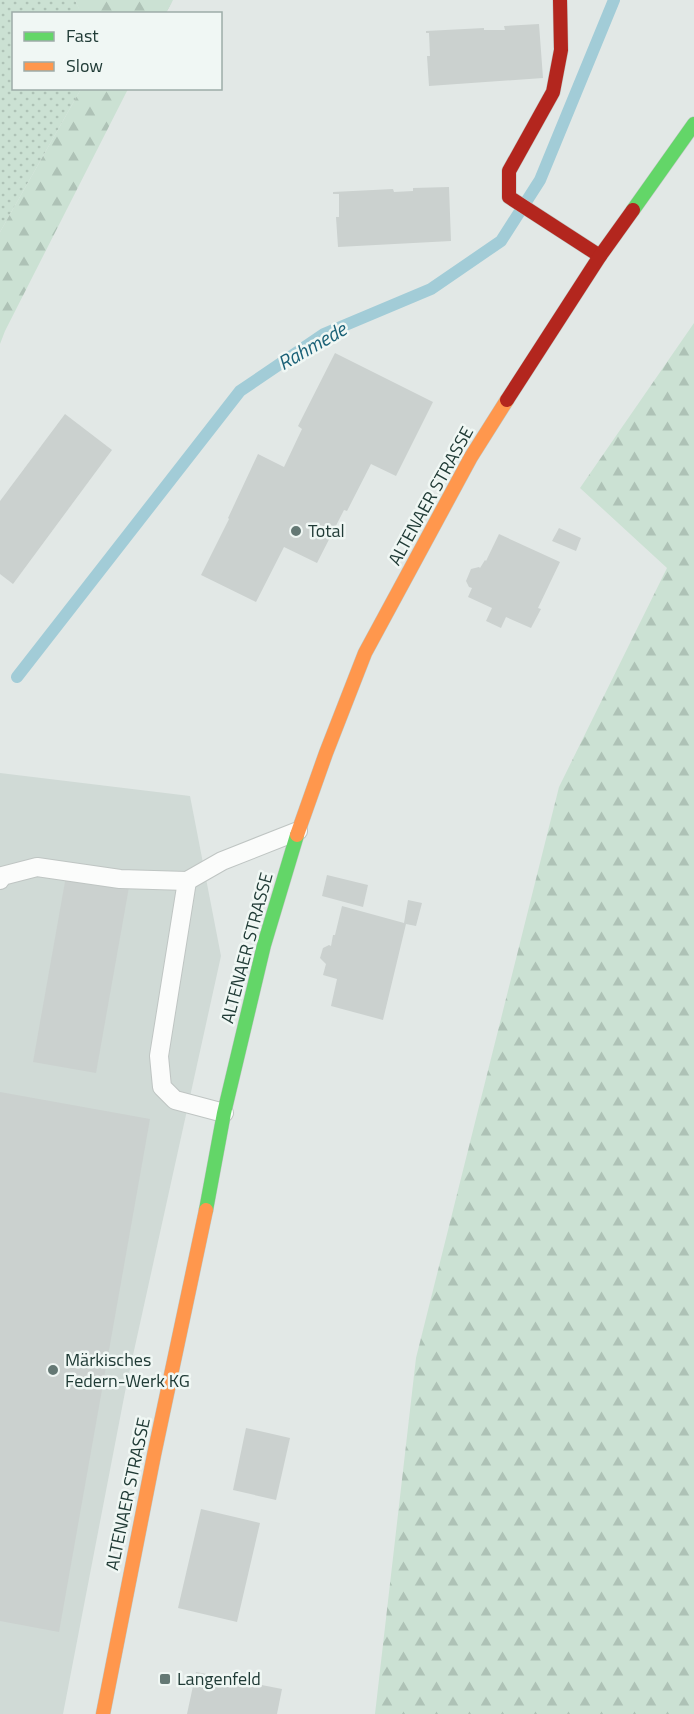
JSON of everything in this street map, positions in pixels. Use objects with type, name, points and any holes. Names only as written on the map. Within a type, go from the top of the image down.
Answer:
[{"type":"main road","points":[[560,0],[561,50],[553,92],[509,171],[509,197],[600,256]]},
{"type":"main road","name":"ALTENAER STRASSE","points":[[103,1714],[224,1113],[264,945],[298,831],[365,653],[471,457],[600,256],[694,124]]},
{"type":"lane","points":[[0,880],[2,876],[37,867],[120,879],[187,880],[222,861],[298,831]]},
{"type":"lane","points":[[187,880],[159,1056],[162,1088],[175,1100],[224,1113]]},
{"type":"shaded area","points":[[0,773],[190,796],[221,956],[126,1387],[63,1714],[0,1714]]},
{"type":"green space","points":[[0,0],[75,0],[81,12],[12,12],[12,90],[80,90],[0,232]]},
{"type":"green space","points":[[75,0],[173,0],[167,12],[80,12]]},
{"type":"green space","points":[[80,90],[127,90],[0,344],[0,232]]},
{"type":"green space","points":[[694,323],[694,1714],[375,1714],[416,1358],[559,787],[667,568],[580,488]]},
{"type":"building","points":[[539,24],[543,78],[429,86],[427,56],[430,56],[429,33],[426,31],[484,28],[484,30],[505,30],[504,26]]},
{"type":"building","points":[[449,187],[451,241],[338,247],[336,217],[339,217],[339,194],[333,194],[333,192],[393,189],[394,192],[413,191],[413,188]]},
{"type":"building","points":[[335,353],[433,402],[396,476],[371,464],[317,563],[284,547],[256,602],[201,575],[258,454],[284,467],[302,429],[298,426]]},
{"type":"building","points":[[65,414],[112,450],[13,584],[0,574],[0,501]]},
{"type":"building","points":[[559,528],[581,538],[576,551],[552,541]]},
{"type":"building","points":[[499,534],[560,562],[531,628],[506,617],[501,628],[486,621],[492,608],[468,597],[472,588],[466,581],[471,569],[480,568],[486,561]]},
{"type":"building","points":[[327,875],[368,885],[363,907],[322,896]]},
{"type":"building","points":[[66,876],[129,887],[96,1073],[33,1062]]},
{"type":"building","points":[[408,900],[422,903],[416,926],[406,924],[383,1020],[331,1006],[337,979],[323,975],[326,964],[320,958],[323,948],[331,946],[342,906],[404,923]]},
{"type":"building","name":"Märkisches Federn-Werk KG","points":[[0,1092],[150,1119],[59,1632],[0,1621]]},
{"type":"building","points":[[246,1428],[290,1438],[276,1500],[233,1490]]},
{"type":"building","points":[[201,1509],[260,1523],[237,1622],[178,1608]]},
{"type":"building","points":[[196,1672],[282,1689],[277,1714],[187,1714]]},
{"type":"waterway","name":"Rahmede","points":[[17,677],[240,391],[324,334],[431,289],[501,241],[540,180],[614,0]]},
{"type":"traffic: fast","points":[[633,210],[694,124]]},
{"type":"traffic: fast","points":[[206,1210],[224,1113],[264,945],[297,835]]},
{"type":"traffic: slow","points":[[297,835],[365,653],[471,457],[507,400]]},
{"type":"traffic: slow","points":[[103,1714],[154,1455],[206,1210]]},
{"type":"traffic: jam","points":[[560,0],[561,50],[553,92],[509,171],[509,197],[600,256]]},
{"type":"traffic: jam","points":[[507,400],[600,256],[633,210]]},
{"type":"place","name":"Total","points":[[296,531]]},
{"type":"place","name":"Märkisches Federn-Werk KG","points":[[53,1370]]},
{"type":"place","name":"Langenfeld","points":[[165,1679]]}]
